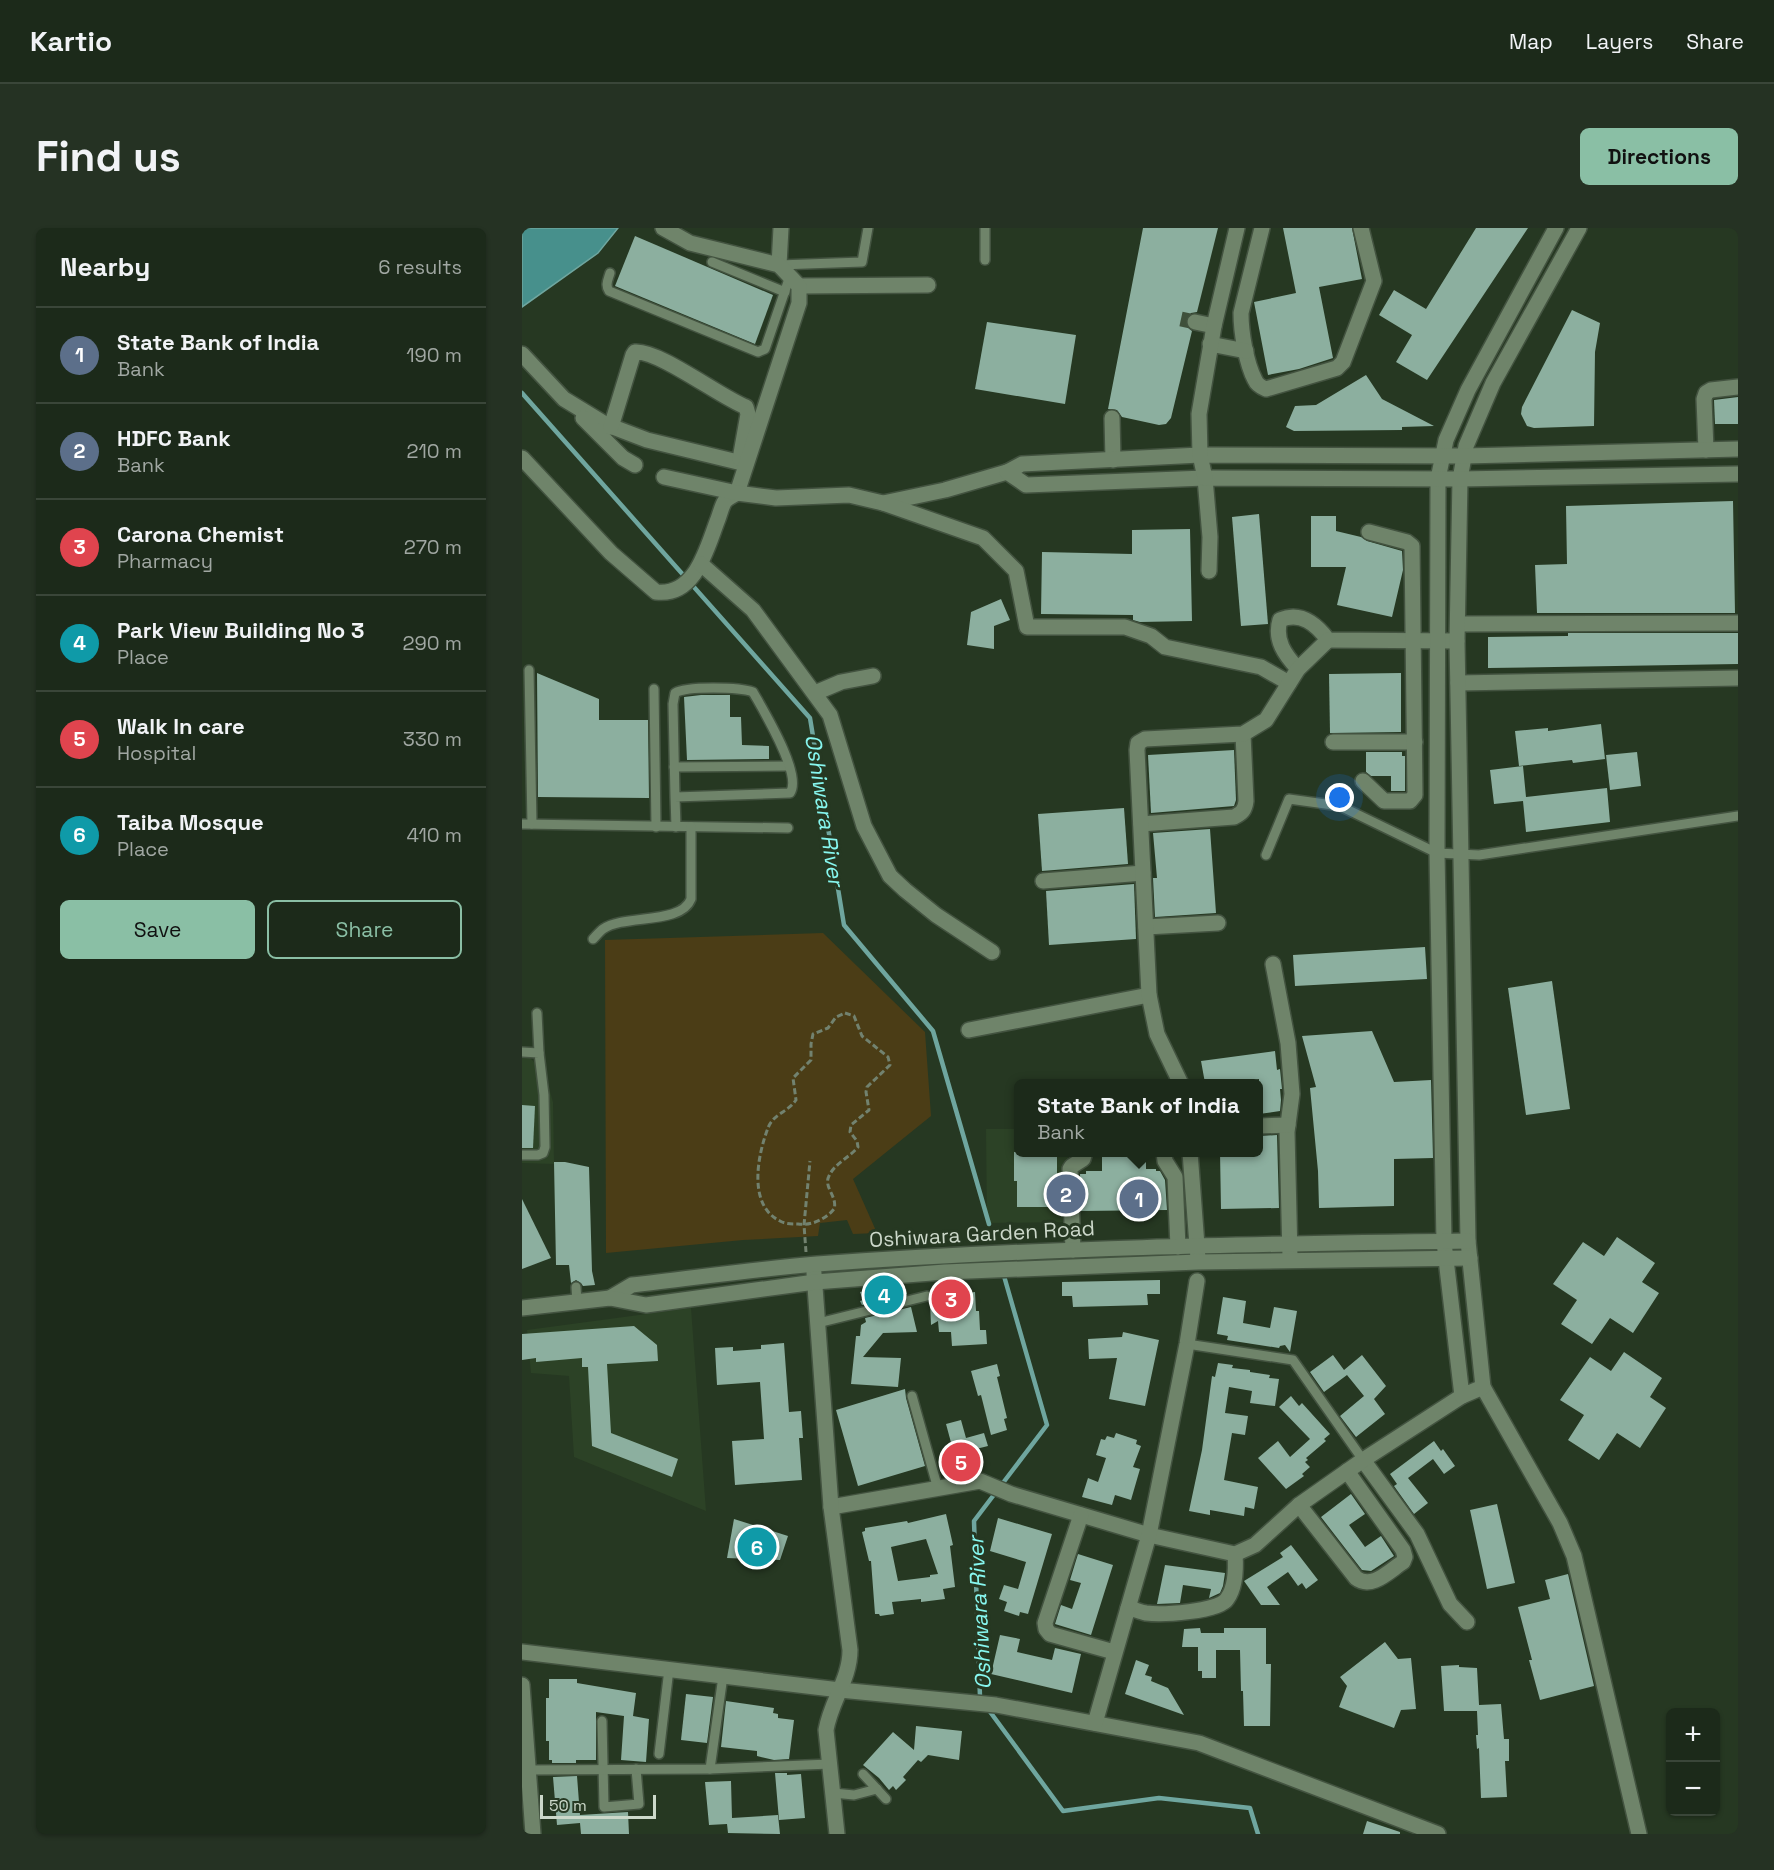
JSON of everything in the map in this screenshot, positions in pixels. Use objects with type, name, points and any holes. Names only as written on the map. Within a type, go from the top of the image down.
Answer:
[{"type":"street","points":[[663,228],[690,243],[778,266],[791,284],[799,303],[743,463]]},
{"type":"street","points":[[778,266],[781,228]]},
{"type":"street","points":[[1209,572],[1210,537],[1205,478],[1200,455],[1198,414],[1210,344],[1237,228]]},
{"type":"street","points":[[1262,228],[1240,313],[1246,351],[1255,382],[1266,389],[1339,367],[1374,281],[1361,228]]},
{"type":"street","points":[[1462,1396],[1444,1242],[1437,854],[1438,479],[1446,440],[1468,390],[1556,228]]},
{"type":"street","points":[[1579,228],[1493,383],[1466,446],[1460,479],[1457,641],[1468,1241],[1483,1386],[1560,1523],[1574,1556],[1639,1834]]},
{"type":"street","points":[[791,284],[928,285]]},
{"type":"street","points":[[1195,322],[1214,326]]},
{"type":"street","points":[[1210,344],[1246,351]]},
{"type":"street","points":[[522,458],[611,553],[656,592],[676,590],[698,569],[725,501],[737,493],[743,463],[746,407],[667,362],[635,352],[611,427]]},
{"type":"street","points":[[522,354],[623,458],[635,465]]},
{"type":"street","points":[[1706,450],[1704,399],[1706,393],[1711,390],[1738,387]]},
{"type":"street","points":[[564,399],[611,427],[646,440],[743,463]]},
{"type":"street","points":[[1112,418],[1113,460]]},
{"type":"street","points":[[883,503],[945,490],[1008,472],[1022,464],[1200,455],[1464,456],[1738,449]]},
{"type":"street","points":[[1586,452],[1587,477]]},
{"type":"street","points":[[1008,472],[1026,485],[1205,478],[1460,479],[1738,474]]},
{"type":"street","points":[[664,477],[737,493],[776,498],[849,495],[883,503],[983,538],[1016,571],[1027,627],[1125,627],[1151,636],[1165,647],[1261,668],[1289,683]]},
{"type":"street","points":[[1363,781],[1381,800],[1410,801],[1415,795],[1412,546],[1407,542],[1369,532]]},
{"type":"street","points":[[698,569],[753,609],[830,715],[864,826],[890,876],[936,915],[992,952]]},
{"type":"street","points":[[1298,669],[1282,651],[1278,625],[1280,620],[1305,618],[1317,626],[1328,640]]},
{"type":"street","points":[[1458,624],[1738,623]]},
{"type":"street","points":[[1179,1079],[1156,1034],[1149,995],[1138,743],[1145,739],[1243,734],[1266,720],[1298,669],[1328,640],[1457,641]]},
{"type":"street","points":[[815,693],[842,682],[873,676]]},
{"type":"street","points":[[1458,683],[1738,678]]},
{"type":"street","points":[[1140,824],[1234,817],[1241,813],[1246,807],[1243,734]]},
{"type":"street","points":[[1333,742],[1415,742]]},
{"type":"street","points":[[1043,881],[1143,873]]},
{"type":"street","points":[[1146,927],[1218,923]]},
{"type":"street","points":[[1273,964],[1288,1043],[1292,1100],[1288,1125],[1290,1252]]},
{"type":"street","points":[[969,1030],[1149,995]]},
{"type":"street","points":[[1263,1126],[1288,1125]]},
{"type":"street","points":[[1073,1250],[1070,1169],[1084,1157]]},
{"type":"street","points":[[1165,1157],[1175,1177],[1178,1247]]},
{"type":"street","points":[[1190,1157],[1197,1254]]},
{"type":"street","name":"Oshiwara Garden Road","points":[[522,1308],[577,1294],[646,1305],[815,1282],[1197,1254],[1290,1252],[1468,1241]]},
{"type":"street","name":"Oshiwara Garden Road","points":[[610,1298],[632,1285],[814,1264],[1007,1252],[1178,1247],[1197,1254]]},
{"type":"street","name":"Oshiwara Garden Road","points":[[1290,1252],[1470,1258]]},
{"type":"street","points":[[814,1264],[831,1507],[850,1650],[848,1673],[829,1715],[826,1730],[837,1834]]},
{"type":"street","points":[[1095,1723],[1149,1535],[1187,1344],[1197,1281]]},
{"type":"street","points":[[831,1507],[980,1481],[1011,1494],[1149,1535],[1235,1554],[1255,1545],[1299,1504],[1363,1460],[1462,1396],[1483,1386]]},
{"type":"street","points":[[1363,1460],[1417,1534],[1450,1604],[1467,1622]]},
{"type":"street","points":[[1299,1504],[1362,1583],[1371,1583],[1403,1562],[1405,1557],[1403,1551],[1347,1471]]},
{"type":"street","points":[[1081,1515],[1045,1623],[1046,1629],[1050,1634],[1114,1652]]},
{"type":"street","points":[[1128,1608],[1146,1613],[1174,1613],[1223,1604],[1233,1585],[1236,1569],[1235,1554]]},
{"type":"street","points":[[522,1652],[840,1690],[996,1705],[1199,1743],[1438,1834]]},
{"type":"street","points":[[522,1686],[532,1834]]},
{"type":"lane","points":[[778,266],[862,262],[868,228]]},
{"type":"lane","points":[[985,228],[985,260]]},
{"type":"lane","points":[[610,273],[607,283],[609,291],[758,352],[765,349],[791,284],[712,262]]},
{"type":"lane","points":[[529,670],[527,824],[788,828]]},
{"type":"lane","points":[[654,689],[656,827]]},
{"type":"lane","points":[[675,797],[790,793],[794,787],[789,766],[778,736],[753,692],[738,689],[684,690],[675,693],[673,704],[674,767],[675,797],[676,827]]},
{"type":"lane","points":[[674,767],[789,766]]},
{"type":"lane","points":[[1266,855],[1289,799],[1340,806],[1437,854],[1479,855],[1738,816]]},
{"type":"lane","points":[[593,939],[603,929],[611,926],[669,915],[683,911],[689,905],[692,899],[691,827]]},
{"type":"lane","points":[[522,1155],[538,1155],[543,1153],[545,1148],[544,1095],[537,1013]]},
{"type":"lane","points":[[522,1052],[539,1053]]},
{"type":"lane","points":[[818,1323],[927,1296]]},
{"type":"lane","points":[[1187,1344],[1293,1360],[1363,1460]]},
{"type":"lane","points":[[912,1396],[938,1489]]},
{"type":"lane","points":[[659,1754],[669,1669]]},
{"type":"lane","points":[[710,1769],[723,1676]]},
{"type":"lane","points":[[602,1721],[604,1807],[639,1804],[636,1769]]},
{"type":"lane","points":[[528,1770],[710,1769],[830,1764]]},
{"type":"lane","points":[[863,1774],[886,1798]]},
{"type":"lane","points":[[833,1793],[854,1795],[877,1789]]},
{"type":"path","points":[[851,1014],[857,1021],[862,1036],[888,1057],[891,1065],[867,1087],[869,1110],[851,1125],[850,1132],[857,1141],[858,1147],[832,1171],[827,1179],[836,1201],[834,1209],[818,1221],[804,1225],[780,1222],[770,1213],[763,1203],[758,1188],[758,1161],[771,1121],[796,1100],[793,1078],[811,1060],[813,1034],[828,1028],[840,1015],[851,1014]]},
{"type":"path","points":[[805,1237],[810,1161]]},
{"type":"shaded area","points":[[823,933],[925,1032],[931,1116],[853,1179],[877,1233],[853,1234],[847,1220],[820,1223],[818,1236],[743,1240],[606,1253],[605,940]]},
{"type":"shaded area","points":[[522,1049],[545,1074],[553,1102],[554,1164],[522,1163]]},
{"type":"shaded area","points":[[986,1129],[1014,1129],[1014,1157],[1068,1157],[1069,1222],[987,1223]]},
{"type":"shaded area","points":[[691,1308],[706,1511],[574,1457],[569,1376],[531,1373],[527,1330]]},
{"type":"water","points":[[522,228],[618,228],[598,253],[522,307]]},
{"type":"building","points":[[1143,228],[1218,228],[1197,312],[1191,313],[1186,319],[1186,326],[1192,331],[1171,418],[1166,424],[1159,425],[1122,417],[1117,410],[1108,409]]},
{"type":"building","points":[[1283,228],[1352,228],[1362,279],[1319,287],[1333,358],[1299,369],[1268,375],[1254,302],[1296,293]]},
{"type":"building","points":[[1476,228],[1528,228],[1427,380],[1396,362],[1412,335],[1379,315],[1394,290],[1426,309]]},
{"type":"building","points":[[635,236],[773,295],[755,344],[615,286]]},
{"type":"building","points":[[1572,310],[1600,323],[1595,352],[1594,426],[1534,428],[1527,426],[1521,414],[1522,407]]},
{"type":"building","points":[[987,322],[1076,335],[1065,404],[975,389]]},
{"type":"building","points":[[1366,375],[1382,399],[1434,426],[1402,427],[1402,430],[1294,431],[1286,427],[1295,406],[1316,405]]},
{"type":"building","points":[[1738,397],[1738,424],[1715,424],[1714,400]]},
{"type":"building","points":[[1733,501],[1735,613],[1537,613],[1535,565],[1567,564],[1566,506]]},
{"type":"building","points":[[1259,514],[1268,624],[1241,626],[1232,517]]},
{"type":"building","points":[[1311,516],[1336,516],[1336,531],[1402,551],[1403,570],[1392,617],[1337,605],[1346,567],[1311,567]]},
{"type":"building","points":[[1190,529],[1192,621],[1140,622],[1133,620],[1133,615],[1041,614],[1042,552],[1132,554],[1132,530]]},
{"type":"building","points":[[1001,599],[1010,620],[994,626],[994,649],[967,645],[971,612]]},
{"type":"building","points":[[1568,633],[1738,633],[1738,664],[1488,668],[1488,637],[1568,636]]},
{"type":"building","points":[[537,673],[599,699],[599,720],[648,720],[649,798],[538,797]]},
{"type":"building","points":[[1401,673],[1401,732],[1330,733],[1329,674]]},
{"type":"building","points":[[730,695],[730,717],[741,717],[742,745],[769,746],[769,759],[687,760],[684,697]]},
{"type":"building","points":[[1601,724],[1605,759],[1519,766],[1515,731],[1548,728],[1548,731]]},
{"type":"building","points":[[1234,750],[1236,800],[1234,806],[1151,813],[1148,755]]},
{"type":"building","points":[[1366,752],[1402,752],[1402,756],[1405,756],[1405,791],[1391,791],[1391,776],[1371,776],[1366,772]]},
{"type":"building","points":[[1637,752],[1641,786],[1610,790],[1606,755]]},
{"type":"building","points":[[1523,766],[1526,797],[1607,788],[1610,822],[1526,832],[1523,801],[1494,804],[1490,770]]},
{"type":"building","points":[[1124,808],[1128,864],[1042,871],[1038,814]]},
{"type":"building","points":[[1210,829],[1216,913],[1155,917],[1153,878],[1157,878],[1153,833]]},
{"type":"building","points":[[1134,884],[1136,939],[1049,945],[1046,891]]},
{"type":"building","points":[[1425,947],[1427,979],[1295,986],[1293,955]]},
{"type":"building","points":[[1552,981],[1570,1109],[1526,1115],[1508,988]]},
{"type":"building","points":[[1372,1031],[1394,1082],[1431,1080],[1433,1158],[1394,1159],[1394,1206],[1319,1208],[1310,1088],[1316,1087],[1302,1036]]},
{"type":"building","points":[[1275,1051],[1282,1089],[1280,1089],[1280,1111],[1263,1113],[1263,1079],[1204,1079],[1201,1061]]},
{"type":"building","points":[[522,1105],[535,1106],[533,1148],[522,1148]]},
{"type":"building","points":[[1277,1135],[1279,1208],[1221,1209],[1220,1157],[1263,1157],[1263,1136]]},
{"type":"building","points":[[1014,1157],[1057,1157],[1062,1207],[1017,1207],[1017,1181],[1014,1181]]},
{"type":"building","points":[[1102,1157],[1146,1157],[1146,1169],[1160,1171],[1165,1180],[1167,1210],[1081,1211],[1080,1174],[1086,1174],[1086,1171],[1102,1171]]},
{"type":"building","points":[[554,1162],[589,1167],[592,1271],[595,1285],[583,1286],[576,1280],[571,1283],[569,1265],[556,1265]]},
{"type":"building","points":[[522,1199],[551,1258],[522,1269]]},
{"type":"building","points":[[1617,1237],[1655,1263],[1642,1282],[1659,1293],[1633,1333],[1610,1318],[1592,1344],[1561,1324],[1577,1300],[1553,1284],[1583,1242],[1604,1256]]},
{"type":"building","points":[[1160,1280],[1160,1294],[1147,1294],[1148,1305],[1073,1307],[1072,1296],[1062,1296],[1062,1282]]},
{"type":"building","points":[[887,1286],[888,1290],[906,1289],[907,1294],[862,1305],[860,1292]]},
{"type":"building","points":[[967,1290],[968,1293],[975,1292],[980,1330],[986,1330],[987,1344],[952,1346],[951,1332],[939,1332],[938,1321],[931,1325],[930,1302],[937,1291]]},
{"type":"building","points":[[1223,1297],[1246,1301],[1243,1323],[1270,1328],[1274,1307],[1297,1311],[1290,1352],[1285,1345],[1279,1348],[1227,1340],[1228,1336],[1217,1334]]},
{"type":"building","points":[[911,1307],[917,1332],[883,1333],[863,1357],[901,1358],[898,1387],[851,1384],[856,1336],[860,1336],[861,1325],[866,1322],[865,1318]]},
{"type":"building","points":[[634,1326],[657,1345],[658,1361],[607,1364],[611,1433],[678,1459],[672,1477],[592,1446],[588,1367],[582,1367],[582,1358],[536,1362],[536,1358],[522,1360],[522,1334]]},
{"type":"building","points":[[1123,1332],[1159,1340],[1145,1406],[1109,1399],[1117,1358],[1089,1359],[1088,1339],[1122,1337]]},
{"type":"building","points":[[784,1343],[789,1412],[801,1411],[803,1438],[799,1438],[802,1480],[735,1485],[732,1441],[764,1439],[760,1382],[717,1385],[715,1348],[733,1347],[733,1351],[761,1349],[761,1345]]},
{"type":"building","points":[[1624,1352],[1662,1378],[1650,1397],[1666,1408],[1640,1448],[1617,1433],[1599,1460],[1568,1440],[1584,1415],[1560,1400],[1590,1357],[1611,1371]]},
{"type":"building","points":[[1333,1355],[1344,1370],[1362,1355],[1386,1386],[1374,1399],[1385,1414],[1356,1437],[1340,1416],[1364,1396],[1347,1375],[1324,1392],[1310,1372]]},
{"type":"building","points":[[1218,1363],[1233,1365],[1232,1368],[1250,1370],[1250,1372],[1270,1375],[1269,1378],[1279,1379],[1275,1406],[1250,1403],[1252,1391],[1229,1387],[1225,1413],[1248,1416],[1245,1435],[1232,1433],[1224,1480],[1258,1487],[1254,1509],[1245,1507],[1244,1516],[1210,1510],[1210,1515],[1189,1511],[1202,1450],[1212,1376],[1215,1377]]},
{"type":"building","points":[[997,1364],[1000,1376],[997,1377],[1007,1418],[1004,1419],[1007,1430],[991,1435],[981,1395],[978,1396],[971,1371]]},
{"type":"building","points":[[905,1389],[925,1466],[858,1486],[836,1410]]},
{"type":"building","points":[[1291,1396],[1299,1406],[1302,1403],[1330,1434],[1324,1439],[1326,1441],[1306,1458],[1308,1460],[1305,1462],[1310,1467],[1302,1474],[1304,1476],[1286,1489],[1258,1458],[1278,1441],[1290,1457],[1310,1439],[1279,1407]]},
{"type":"building","points":[[961,1420],[966,1438],[984,1433],[988,1446],[976,1449],[977,1452],[970,1454],[971,1457],[956,1461],[946,1424]]},
{"type":"building","points":[[1116,1433],[1137,1440],[1136,1444],[1141,1446],[1133,1467],[1140,1469],[1131,1500],[1115,1495],[1112,1505],[1082,1497],[1088,1478],[1098,1482],[1106,1458],[1096,1455],[1101,1439],[1105,1440],[1107,1436],[1114,1438]]},
{"type":"building","points":[[1434,1441],[1455,1466],[1444,1474],[1433,1459],[1408,1478],[1428,1503],[1414,1514],[1394,1486],[1397,1484],[1390,1474]]},
{"type":"building","points":[[1351,1494],[1365,1514],[1349,1525],[1365,1547],[1381,1536],[1394,1556],[1371,1571],[1362,1570],[1321,1517]]},
{"type":"building","points":[[1497,1504],[1515,1583],[1487,1589],[1470,1510]]},
{"type":"building","points":[[946,1514],[953,1545],[950,1546],[955,1587],[943,1589],[945,1599],[892,1602],[894,1614],[880,1616],[875,1614],[871,1561],[869,1561],[862,1532],[865,1528],[907,1521],[908,1523]],"holes":[[[926,1539],[938,1574],[898,1581],[891,1547]]]},
{"type":"building","points":[[998,1518],[1052,1534],[1028,1614],[1020,1612],[1019,1616],[1004,1611],[1007,1602],[999,1599],[1004,1585],[1018,1589],[1026,1562],[990,1551]]},
{"type":"building","points":[[734,1519],[788,1536],[780,1560],[727,1558]]},
{"type":"building","points":[[1291,1545],[1318,1580],[1306,1589],[1302,1583],[1298,1586],[1288,1572],[1267,1587],[1280,1605],[1261,1605],[1244,1581],[1283,1557],[1280,1553]]},
{"type":"building","points":[[1078,1554],[1113,1565],[1091,1635],[1055,1624],[1061,1605],[1072,1609],[1081,1583],[1070,1580]]},
{"type":"building","points":[[1165,1565],[1225,1573],[1220,1593],[1209,1598],[1211,1589],[1183,1585],[1180,1603],[1157,1604]]},
{"type":"building","points":[[1568,1574],[1594,1686],[1540,1700],[1518,1607],[1550,1599],[1545,1580]]},
{"type":"building","points":[[1200,1628],[1201,1633],[1224,1633],[1224,1628],[1266,1628],[1266,1664],[1271,1664],[1270,1726],[1244,1726],[1240,1650],[1216,1650],[1216,1678],[1202,1678],[1202,1671],[1198,1671],[1198,1647],[1182,1647],[1184,1629]]},
{"type":"building","points":[[1000,1635],[1020,1639],[1017,1652],[1052,1660],[1055,1648],[1081,1654],[1072,1693],[991,1674]]},
{"type":"building","points":[[1385,1642],[1398,1659],[1411,1658],[1416,1709],[1401,1710],[1394,1728],[1339,1707],[1347,1686],[1340,1677]]},
{"type":"building","points":[[1136,1660],[1149,1665],[1145,1675],[1152,1677],[1151,1681],[1168,1688],[1184,1715],[1125,1694]]},
{"type":"building","points":[[1459,1665],[1459,1667],[1477,1668],[1479,1705],[1501,1704],[1504,1739],[1509,1739],[1509,1761],[1505,1761],[1507,1797],[1481,1798],[1479,1748],[1477,1749],[1476,1735],[1478,1735],[1477,1711],[1444,1711],[1441,1666]]},
{"type":"building","points":[[549,1679],[577,1679],[577,1683],[636,1693],[633,1716],[649,1719],[646,1762],[621,1760],[624,1716],[596,1712],[596,1760],[552,1763],[552,1760],[549,1760],[549,1741],[546,1741],[546,1698],[549,1698]]},
{"type":"building","points":[[686,1694],[713,1697],[707,1743],[681,1740]]},
{"type":"building","points":[[726,1701],[774,1708],[773,1713],[778,1714],[778,1718],[794,1720],[789,1759],[774,1760],[757,1756],[757,1751],[721,1747]]},
{"type":"building","points":[[916,1726],[962,1731],[959,1760],[928,1755],[921,1762],[918,1760],[903,1777],[906,1780],[896,1790],[893,1786],[889,1790],[863,1765],[893,1732],[914,1750]]},
{"type":"building","points":[[775,1773],[801,1774],[805,1818],[779,1820]]},
{"type":"building","points":[[577,1776],[580,1815],[628,1812],[629,1834],[581,1834],[580,1823],[557,1825],[553,1777]]},
{"type":"building","points":[[731,1781],[732,1818],[778,1815],[780,1834],[728,1833],[727,1824],[709,1825],[705,1782]]},
{"type":"building","points":[[1367,1821],[1400,1832],[1400,1834],[1363,1834]]},
{"type":"waterway","name":"Oshiwara River","points":[[522,393],[810,718],[844,925],[933,1031],[989,1224]]},
{"type":"waterway","name":"Oshiwara River","points":[[982,1699],[980,1697],[974,1521],[1047,1425],[1004,1276]]},
{"type":"waterway","name":"Oshiwara River","points":[[988,1709],[1063,1811],[1159,1798],[1250,1808],[1258,1834]]},
{"type":"tunnel","points":[[1181,319],[1195,322]]},
{"type":"place","name":"HDFC Bank","points":[[1066,1194]]},
{"type":"place","name":"State Bank of India","points":[[1139,1199]]},
{"type":"place","name":"Park View Building No 3","points":[[884,1295]]},
{"type":"place","name":"Carona Chemist","points":[[951,1299]]},
{"type":"place","name":"Walk In care","points":[[961,1462]]},
{"type":"place","name":"Taiba Mosque","points":[[757,1547]]}]
